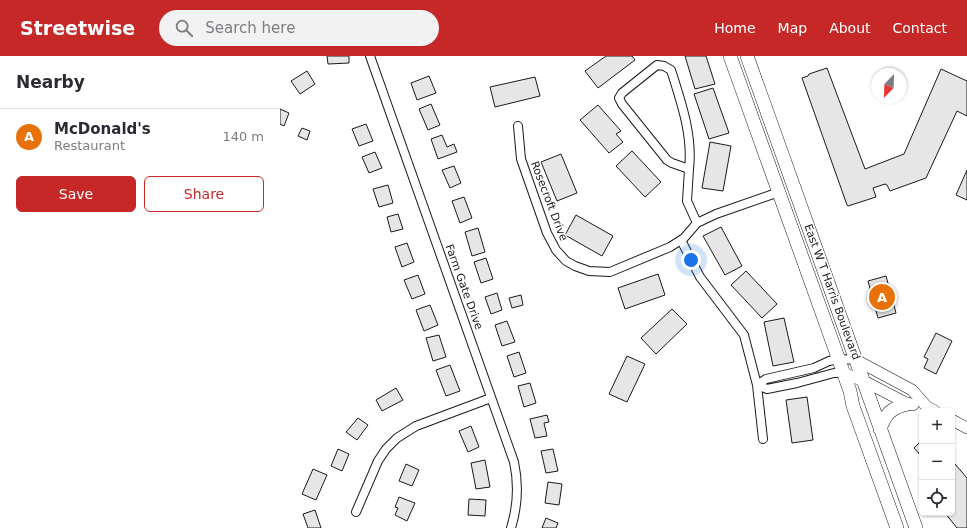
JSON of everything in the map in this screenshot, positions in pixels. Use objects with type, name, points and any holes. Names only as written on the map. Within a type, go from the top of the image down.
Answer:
[{"type":"main road","name":"East W T Harris Boulevard","points":[[730,56],[839,359],[850,391],[853,406],[896,528]]},
{"type":"main road","name":"East W T Harris Boulevard","points":[[747,56],[916,528]]},
{"type":"main road","points":[[880,429],[882,422],[889,412],[894,408],[908,404]]},
{"type":"street","name":"Farm Gate Drive","points":[[370,56],[514,462],[517,477],[518,501],[511,528]]},
{"type":"street","points":[[689,169],[667,160],[622,104],[619,98],[622,93],[657,65],[664,66],[671,70],[683,109],[690,150],[688,200],[697,223]]},
{"type":"street","name":"Rosecroft Drive","points":[[518,126],[521,159],[547,232],[556,250],[566,261],[589,271],[610,272],[670,247],[681,240],[697,223],[716,214],[779,192]]},
{"type":"street","points":[[681,240],[700,277],[744,335],[757,385],[763,439]]},
{"type":"street","points":[[757,385],[766,379],[814,368],[839,359],[856,360],[912,390],[930,408]]},
{"type":"street","points":[[757,385],[767,389],[834,373],[843,373],[864,381],[908,404],[926,408]]},
{"type":"street","points":[[356,512],[378,461],[386,449],[397,438],[416,426],[491,398]]},
{"type":"street","points":[[955,422],[967,428]]},
{"type":"building","points":[[327,56],[349,56],[349,63],[328,64]]},
{"type":"building","points":[[606,56],[632,56],[635,60],[598,88],[585,71]]},
{"type":"building","points":[[685,56],[706,56],[715,84],[695,89]]},
{"type":"building","points":[[827,68],[865,169],[904,154],[941,69],[967,81],[967,116],[957,111],[926,178],[890,191],[885,184],[873,188],[876,197],[848,206],[802,78]]},
{"type":"building","points":[[307,71],[315,84],[300,94],[291,81]]},
{"type":"building","points":[[429,76],[436,93],[417,100],[411,83]]},
{"type":"building","points":[[535,77],[540,96],[495,107],[490,87]]},
{"type":"building","points":[[713,88],[729,133],[709,139],[694,94]]},
{"type":"building","points":[[431,104],[440,125],[428,130],[419,109]]},
{"type":"building","points":[[598,105],[621,131],[616,134],[623,142],[609,153],[580,120]]},
{"type":"building","points":[[280,109],[289,113],[284,126],[280,124]]},
{"type":"building","points":[[366,124],[373,141],[359,146],[352,129]]},
{"type":"building","points":[[302,128],[310,131],[307,140],[298,136]]},
{"type":"building","points":[[442,135],[447,147],[454,144],[457,152],[438,159],[431,139]]},
{"type":"building","points":[[710,142],[731,146],[723,191],[702,188]]},
{"type":"building","points":[[632,151],[661,182],[645,197],[616,166]]},
{"type":"building","points":[[375,152],[382,168],[369,173],[362,157]]},
{"type":"building","points":[[561,154],[577,193],[557,201],[541,162]]},
{"type":"building","points":[[454,166],[461,183],[450,188],[442,170]]},
{"type":"building","points":[[967,170],[967,200],[956,195]]},
{"type":"building","points":[[388,185],[393,203],[379,207],[373,189]]},
{"type":"building","points":[[464,197],[472,218],[460,223],[452,201]]},
{"type":"building","points":[[398,214],[403,229],[391,232],[387,217]]},
{"type":"building","points":[[576,215],[613,236],[602,256],[565,235]]},
{"type":"building","points":[[721,227],[742,266],[725,275],[703,236]]},
{"type":"building","points":[[478,228],[485,252],[472,256],[465,232]]},
{"type":"building","points":[[407,243],[414,262],[402,267],[395,247]]},
{"type":"building","points":[[486,258],[493,279],[481,283],[474,262]]},
{"type":"building","points":[[746,271],[777,304],[762,318],[731,285]]},
{"type":"building","points":[[658,274],[665,295],[625,309],[618,288]]},
{"type":"building","points":[[418,275],[425,294],[412,299],[404,280]]},
{"type":"building","points":[[886,276],[896,313],[878,318],[868,281]]},
{"type":"building","points":[[497,293],[502,310],[491,314],[485,297]]},
{"type":"building","points":[[521,295],[523,305],[512,308],[509,298]]},
{"type":"building","points":[[430,305],[438,325],[424,331],[416,310]]},
{"type":"building","points":[[672,309],[687,324],[656,354],[641,338]]},
{"type":"building","points":[[784,318],[794,362],[773,366],[764,322]]},
{"type":"building","points":[[507,321],[515,342],[502,346],[495,325]]},
{"type":"building","points":[[936,333],[952,341],[936,374],[924,368],[928,359],[924,357]]},
{"type":"building","points":[[439,335],[446,357],[433,361],[426,338]]},
{"type":"building","points":[[519,352],[526,373],[514,377],[507,356]]},
{"type":"building","points":[[627,356],[645,364],[627,402],[609,394]]},
{"type":"building","points":[[450,365],[460,391],[446,396],[436,370]]},
{"type":"building","points":[[530,383],[536,403],[524,407],[518,386]]},
{"type":"building","points":[[396,388],[403,400],[382,411],[376,400]]},
{"type":"building","points":[[807,397],[813,440],[792,443],[786,400]]},
{"type":"building","points":[[547,415],[549,422],[544,423],[547,436],[535,438],[530,419]]},
{"type":"building","points":[[358,418],[368,425],[357,440],[346,432]]},
{"type":"building","points":[[471,426],[479,447],[468,452],[459,431]]},
{"type":"building","points":[[919,443],[919,454],[914,448]]},
{"type":"building","points":[[338,449],[349,454],[342,471],[331,466]]},
{"type":"building","points":[[553,449],[558,471],[546,473],[541,451]]},
{"type":"building","points":[[485,460],[490,487],[476,489],[471,463]]},
{"type":"building","points":[[406,464],[419,470],[412,486],[399,481]]},
{"type":"building","points":[[955,464],[967,478],[967,528],[957,528],[947,516],[955,516]]},
{"type":"building","points":[[313,469],[327,475],[316,500],[302,494]]},
{"type":"building","points":[[548,482],[562,484],[559,505],[545,503]]},
{"type":"building","points":[[399,497],[415,503],[407,521],[395,515],[398,508],[395,507]]},
{"type":"building","points":[[469,499],[486,500],[485,516],[468,515]]},
{"type":"building","points":[[315,510],[321,528],[308,528],[303,514]]},
{"type":"building","points":[[546,518],[558,523],[556,528],[542,528]]},
{"type":"place","name":"McDonald's","points":[[882,297]]}]
